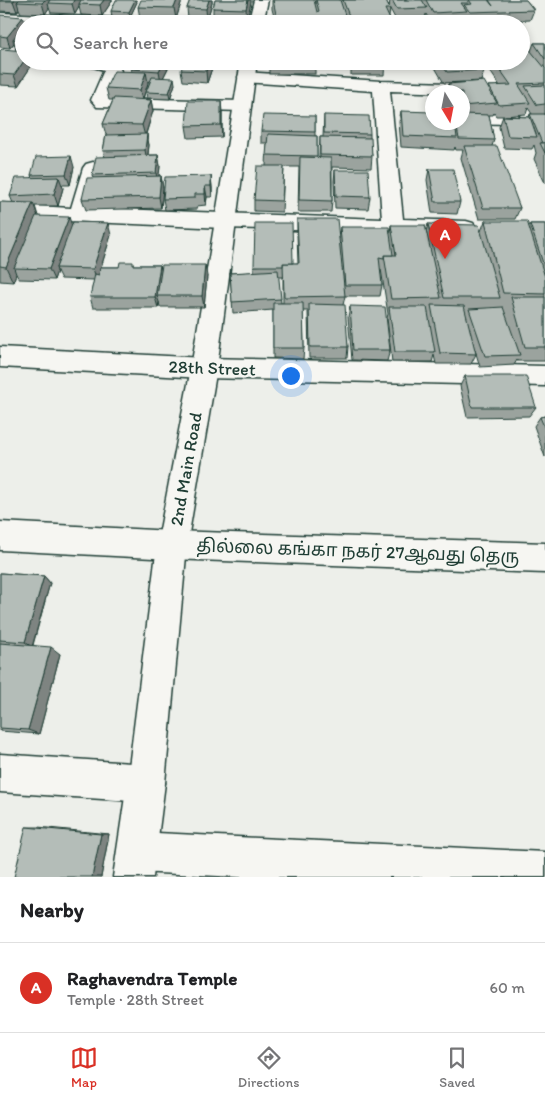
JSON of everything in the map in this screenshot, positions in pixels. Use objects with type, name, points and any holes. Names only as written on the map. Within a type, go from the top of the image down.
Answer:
[{"type":"street","points":[[340,3],[399,0]]},
{"type":"street","points":[[2,19],[15,19]]},
{"type":"street","points":[[113,70],[100,100],[103,103],[242,106]]},
{"type":"street","name":"2nd Main Road","points":[[135,864],[146,783],[172,545],[204,368],[247,70]]},
{"type":"street","points":[[255,70],[382,86],[487,89],[492,85],[484,70]]},
{"type":"street","points":[[382,86],[393,226]]},
{"type":"street","points":[[384,118],[403,118]]},
{"type":"street","points":[[470,119],[512,119]]},
{"type":"street","points":[[79,214],[93,168]]},
{"type":"street","points":[[0,211],[224,221],[488,228]]},
{"type":"street","name":"28th Street","points":[[0,357],[204,368],[545,376]]},
{"type":"street","name":"தில்லை கங்கா நகர் 27ஆவது தெரு","points":[[0,536],[172,545],[545,558]]},
{"type":"street","points":[[0,773],[146,783]]},
{"type":"street","points":[[135,864],[545,872]]},
{"type":"building","points":[[19,0],[45,0],[42,3],[17,2]]},
{"type":"building","points":[[50,0],[74,0],[72,4],[48,3]]},
{"type":"building","points":[[81,0],[104,0],[100,5],[79,4]]},
{"type":"building","points":[[116,0],[135,0],[129,12],[111,11]]},
{"type":"building","points":[[141,0],[177,0],[174,8],[138,7]]},
{"type":"building","points":[[190,0],[209,0],[206,9],[187,8]]},
{"type":"building","points":[[215,0],[248,0],[246,9],[213,8]]},
{"type":"building","points":[[273,0],[314,0],[317,12],[319,11],[316,0],[340,0],[345,15],[276,15]]},
{"type":"building","points":[[343,0],[386,0],[390,9],[385,9],[388,15],[349,15]]},
{"type":"building","points":[[392,0],[422,0],[427,8],[397,9]]},
{"type":"building","points":[[426,0],[467,0],[469,3],[461,3],[467,11],[433,13]]},
{"type":"building","points":[[469,0],[488,0],[493,6],[489,0],[526,0],[534,10],[470,12],[464,5],[472,4]]},
{"type":"building","points":[[0,15],[15,16],[15,27],[7,37],[0,36]]},
{"type":"building","points":[[534,43],[545,43],[545,59]]},
{"type":"building","points":[[2,49],[15,50],[15,70],[18,70],[14,75],[0,74],[0,51]]},
{"type":"building","points":[[530,50],[545,68],[545,83],[518,84],[530,103],[499,105],[489,86],[511,85],[500,70],[530,70]]},
{"type":"building","points":[[446,70],[484,70],[447,72]]},
{"type":"building","points":[[114,71],[146,72],[140,90],[106,88]]},
{"type":"building","points":[[152,77],[174,78],[169,93],[146,92]]},
{"type":"building","points":[[484,81],[497,103],[470,105],[470,85],[448,84]]},
{"type":"building","points":[[545,85],[545,104],[537,105],[525,86]]},
{"type":"building","points":[[114,98],[151,100],[142,125],[103,124]]},
{"type":"building","points":[[188,101],[221,101],[221,125],[186,126]]},
{"type":"building","points":[[401,111],[425,112],[425,130],[456,130],[457,138],[403,136]]},
{"type":"building","points":[[470,114],[489,115],[494,140],[459,139],[457,130],[470,130]]},
{"type":"building","points":[[530,114],[545,114],[545,143],[542,143]]},
{"type":"building","points":[[263,115],[315,116],[315,132],[261,131]]},
{"type":"building","points":[[324,115],[369,116],[370,134],[324,133]]},
{"type":"building","points":[[503,116],[530,117],[537,137],[508,136]]},
{"type":"building","points":[[147,134],[145,150],[103,151],[106,135]]},
{"type":"building","points":[[268,134],[317,136],[317,156],[266,155]]},
{"type":"building","points":[[320,137],[371,138],[372,156],[320,155]]},
{"type":"building","points":[[540,143],[545,143],[545,153]]},
{"type":"building","points":[[464,146],[497,146],[520,208],[483,208]]},
{"type":"building","points":[[158,155],[156,173],[92,175],[96,157]]},
{"type":"building","points":[[71,156],[66,174],[31,175],[36,157]]},
{"type":"building","points":[[300,157],[331,158],[332,201],[299,200]]},
{"type":"building","points":[[257,166],[284,166],[282,201],[254,200]]},
{"type":"building","points":[[429,169],[453,169],[460,202],[435,202]]},
{"type":"building","points":[[335,170],[368,170],[370,197],[336,196]]},
{"type":"building","points":[[161,176],[159,197],[82,199],[87,178]]},
{"type":"building","points":[[211,176],[211,186],[205,186],[205,194],[195,194],[195,198],[163,199],[165,177]]},
{"type":"building","points":[[59,177],[54,194],[10,196],[16,178]]},
{"type":"building","points":[[0,202],[33,203],[6,267],[0,266]]},
{"type":"building","points":[[36,216],[69,217],[49,269],[14,268]]},
{"type":"building","points":[[297,219],[337,219],[345,296],[284,297],[283,263],[299,263]]},
{"type":"building","points":[[485,221],[527,221],[545,277],[545,294],[503,293]]},
{"type":"building","points":[[73,222],[108,223],[93,269],[56,268]]},
{"type":"building","points":[[255,223],[292,223],[293,263],[283,263],[283,266],[254,266]]},
{"type":"building","points":[[428,224],[479,225],[500,298],[444,298]]},
{"type":"building","points":[[530,224],[545,224],[545,269]]},
{"type":"building","points":[[391,225],[425,225],[441,298],[391,299],[384,255],[396,255]]},
{"type":"building","points":[[340,227],[389,227],[393,255],[384,255],[384,258],[379,257],[382,285],[345,285]]},
{"type":"building","points":[[120,262],[133,262],[133,265],[160,265],[155,297],[90,297],[95,274],[99,275],[100,267],[119,267]]},
{"type":"building","points":[[162,265],[205,265],[202,296],[157,296]]},
{"type":"building","points":[[278,270],[281,299],[232,302],[230,273]]},
{"type":"building","points":[[511,297],[545,297],[545,347],[525,347]]},
{"type":"building","points":[[273,303],[303,303],[304,348],[273,348]]},
{"type":"building","points":[[309,304],[345,305],[348,347],[310,347]]},
{"type":"building","points":[[431,305],[464,306],[476,354],[440,353]]},
{"type":"building","points":[[350,306],[385,307],[390,350],[353,350]]},
{"type":"building","points":[[389,307],[427,307],[435,352],[395,352]]},
{"type":"building","points":[[503,307],[520,355],[485,356],[469,309]]},
{"type":"building","points":[[465,376],[526,376],[536,407],[472,407]]},
{"type":"building","points":[[545,416],[545,429],[540,417]]},
{"type":"building","points":[[0,573],[44,576],[25,642],[0,640]]},
{"type":"building","points":[[0,643],[51,647],[28,730],[0,728]]},
{"type":"building","points":[[26,827],[101,834],[92,877],[14,877]]},
{"type":"place","name":"Raghavendra Temple","points":[[445,259]]}]
